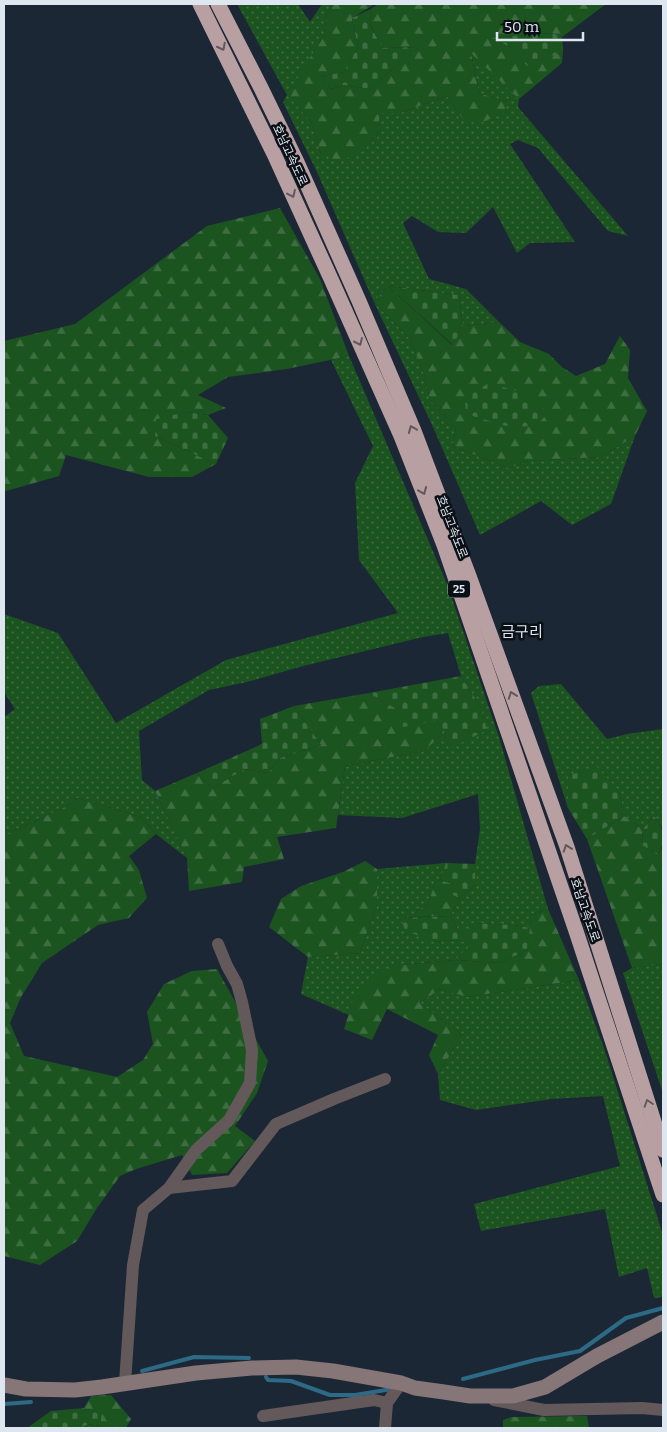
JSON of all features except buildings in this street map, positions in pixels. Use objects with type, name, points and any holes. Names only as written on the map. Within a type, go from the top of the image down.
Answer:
[{"type":"highway","name":"호남고속도로","points":[[200,4],[274,154],[331,279],[401,436],[444,545],[576,931],[663,1195]]},
{"type":"highway","name":"호남고속도로","points":[[218,4],[261,88],[300,171],[359,301],[421,449],[567,847],[663,1150]]},
{"type":"street","points":[[125,1383],[133,1265],[144,1210],[169,1188],[196,1150],[230,1120],[250,1083],[252,1050],[242,1002],[237,984],[218,944]]},
{"type":"street","points":[[169,1188],[232,1181],[276,1124],[385,1079]]},
{"type":"street","points":[[470,1396],[513,1396],[545,1387],[598,1356],[663,1322]]},
{"type":"street","points":[[4,1385],[26,1389],[75,1390],[196,1372],[296,1367],[332,1371],[401,1383],[415,1388],[544,1410],[642,1408],[663,1410]]},
{"type":"street","points":[[385,1428],[387,1403],[401,1383]]},
{"type":"street","points":[[263,1416],[374,1400],[387,1403]]},
{"type":"green space","points":[[237,4],[298,4],[310,22],[322,4],[332,4],[327,12],[324,35],[288,95],[311,122],[321,154],[377,138],[380,112],[400,113],[447,96],[462,118],[507,102],[479,93],[471,52],[519,99],[518,107],[628,236],[608,231],[538,148],[518,140],[510,144],[575,242],[530,243],[517,253],[493,207],[466,233],[438,232],[412,216],[403,223],[429,279],[466,289],[499,322],[463,326],[459,295],[388,286],[374,302],[317,172],[283,102],[287,95]]},
{"type":"green space","points":[[332,4],[375,4],[352,18],[358,47],[344,72],[321,76],[331,89],[344,85],[370,89],[421,47],[382,48],[370,23],[371,9],[378,4],[606,4],[562,37],[552,33],[491,38],[513,48],[527,65],[563,52],[562,63],[519,99],[471,53],[479,93],[507,102],[506,112],[478,124],[462,118],[447,96],[400,113],[380,113],[377,138],[357,156],[336,160],[321,154],[311,122],[287,95],[324,35],[327,12]]},
{"type":"green space","points":[[371,9],[370,24],[382,48],[422,47],[391,70],[370,89],[344,85],[331,89],[321,76],[344,72],[358,47],[352,18]]},
{"type":"green space","points":[[552,33],[562,37],[563,52],[527,66],[513,48],[490,38]]},
{"type":"green space","points":[[280,208],[320,279],[349,356],[287,369],[228,377],[198,395],[226,408],[208,415],[186,412],[155,436],[216,464],[192,477],[149,477],[66,455],[59,476],[4,490],[4,341],[75,324],[207,226]]},
{"type":"green space","points":[[388,286],[452,345],[463,326],[499,322],[520,342],[549,354],[562,367],[576,376],[605,364],[620,336],[630,350],[628,378],[647,411],[635,436],[601,457],[528,461],[509,468],[452,446],[456,428],[430,400],[424,374],[410,339],[374,302]]},
{"type":"green space","points":[[388,286],[459,295],[463,326],[453,345]]},
{"type":"green space","points":[[374,302],[410,339],[424,374],[430,400],[456,428],[452,446],[509,468],[528,461],[601,457],[635,436],[611,504],[572,525],[541,501],[480,535],[433,427]]},
{"type":"green space","points":[[349,356],[447,584],[499,737],[548,909],[531,915],[530,928],[514,925],[472,923],[473,931],[459,931],[450,916],[460,899],[475,885],[475,864],[480,829],[478,794],[402,818],[338,815],[345,766],[424,751],[445,732],[449,748],[481,708],[461,676],[448,633],[423,637],[209,690],[139,731],[142,780],[155,791],[187,858],[156,834],[141,817],[78,798],[65,807],[4,835],[4,717],[15,709],[4,692],[4,614],[58,633],[116,723],[226,660],[398,613],[359,560],[355,483],[373,446],[331,360]]},
{"type":"green space","points":[[489,383],[517,391],[548,412],[537,426],[510,427],[466,414],[465,398]]},
{"type":"green space","points":[[186,412],[208,415],[228,438],[216,464],[155,436],[156,419]]},
{"type":"green space","points":[[461,676],[481,708],[487,730],[449,749],[445,732],[436,721],[403,727],[397,709],[369,693]]},
{"type":"green space","points":[[561,684],[607,739],[663,729],[663,829],[654,816],[643,829],[624,816],[619,791],[568,776],[568,808],[531,693],[539,686]]},
{"type":"green space","points":[[369,693],[397,709],[436,721],[445,732],[424,751],[345,766],[336,828],[277,837],[284,859],[244,867],[242,882],[189,891],[187,858],[155,791],[197,773],[212,788],[245,769],[268,773],[280,758],[321,745],[294,706]]},
{"type":"green space","points":[[294,706],[321,745],[280,758],[268,773],[245,769],[212,788],[197,773],[262,744],[260,719]]},
{"type":"green space","points":[[596,766],[619,791],[624,816],[587,839],[568,808],[568,776]]},
{"type":"green space","points":[[78,798],[141,817],[156,834],[129,856],[139,870],[147,898],[129,918],[98,925],[42,963],[21,997],[10,1023],[24,1056],[117,1077],[143,1060],[153,1044],[147,1012],[164,984],[192,971],[217,969],[268,1061],[257,1093],[235,1126],[255,1141],[227,1173],[192,1175],[182,1155],[120,1176],[97,1208],[77,1241],[40,1265],[4,1256],[4,835],[65,807]]},
{"type":"green space","points":[[624,816],[643,829],[642,845],[658,855],[663,846],[663,964],[632,968],[587,839]]},
{"type":"green space","points":[[654,816],[663,834],[663,844],[658,855],[642,845],[643,829]]},
{"type":"green space","points":[[365,861],[377,869],[377,905],[360,953],[308,957],[269,927],[281,899],[301,886],[343,872]]},
{"type":"green space","points":[[446,863],[440,880],[435,882],[428,905],[417,910],[415,917],[401,918],[433,942],[456,940],[472,943],[456,960],[401,965],[354,999],[349,1015],[301,994],[308,957],[360,953],[377,905],[377,869]]},
{"type":"green space","points":[[446,863],[475,864],[475,885],[460,899],[453,895],[453,884],[440,880]]},
{"type":"green space","points":[[440,880],[453,884],[453,895],[460,899],[450,916],[415,917],[417,910],[428,905],[435,882]]},
{"type":"green space","points":[[548,909],[579,980],[467,997],[440,989],[420,1003],[462,1035],[438,1074],[429,1055],[438,1035],[387,1009],[372,1040],[344,1029],[353,999],[378,973],[401,965],[456,960],[501,963],[527,950],[531,915]]},
{"type":"green space","points":[[450,916],[459,931],[472,931],[472,923],[514,925],[530,928],[527,950],[501,963],[456,960],[471,943],[456,940],[433,942],[405,930],[401,918]]},
{"type":"green space","points":[[663,964],[663,1093],[623,973],[632,968]]},
{"type":"green space","points":[[579,980],[605,1051],[663,1235],[663,1297],[654,1298],[647,1268],[619,1277],[605,1209],[481,1231],[474,1204],[620,1166],[603,1096],[552,1099],[476,1110],[440,1100],[438,1074],[462,1035],[420,1003],[440,989],[467,997]]},
{"type":"green space","points":[[111,1395],[131,1419],[126,1428],[81,1428],[87,1424],[101,1426],[100,1414],[84,1408],[91,1396]]},
{"type":"green space","points":[[84,1408],[101,1414],[101,1426],[88,1424],[81,1428],[27,1428],[51,1411]]},
{"type":"green space","points":[[587,1416],[589,1428],[503,1428],[503,1420],[511,1417]]},
{"type":"waterway","points":[[463,1379],[535,1360],[580,1351],[626,1318],[663,1308]]},
{"type":"waterway","points":[[142,1371],[194,1357],[249,1358]]},
{"type":"waterway","points":[[266,1377],[268,1380],[291,1381],[330,1395],[355,1395],[392,1389]]},
{"type":"waterway","points":[[4,1404],[31,1402]]},
{"type":"district","name":"금구리","points":[[522,632]]}]
